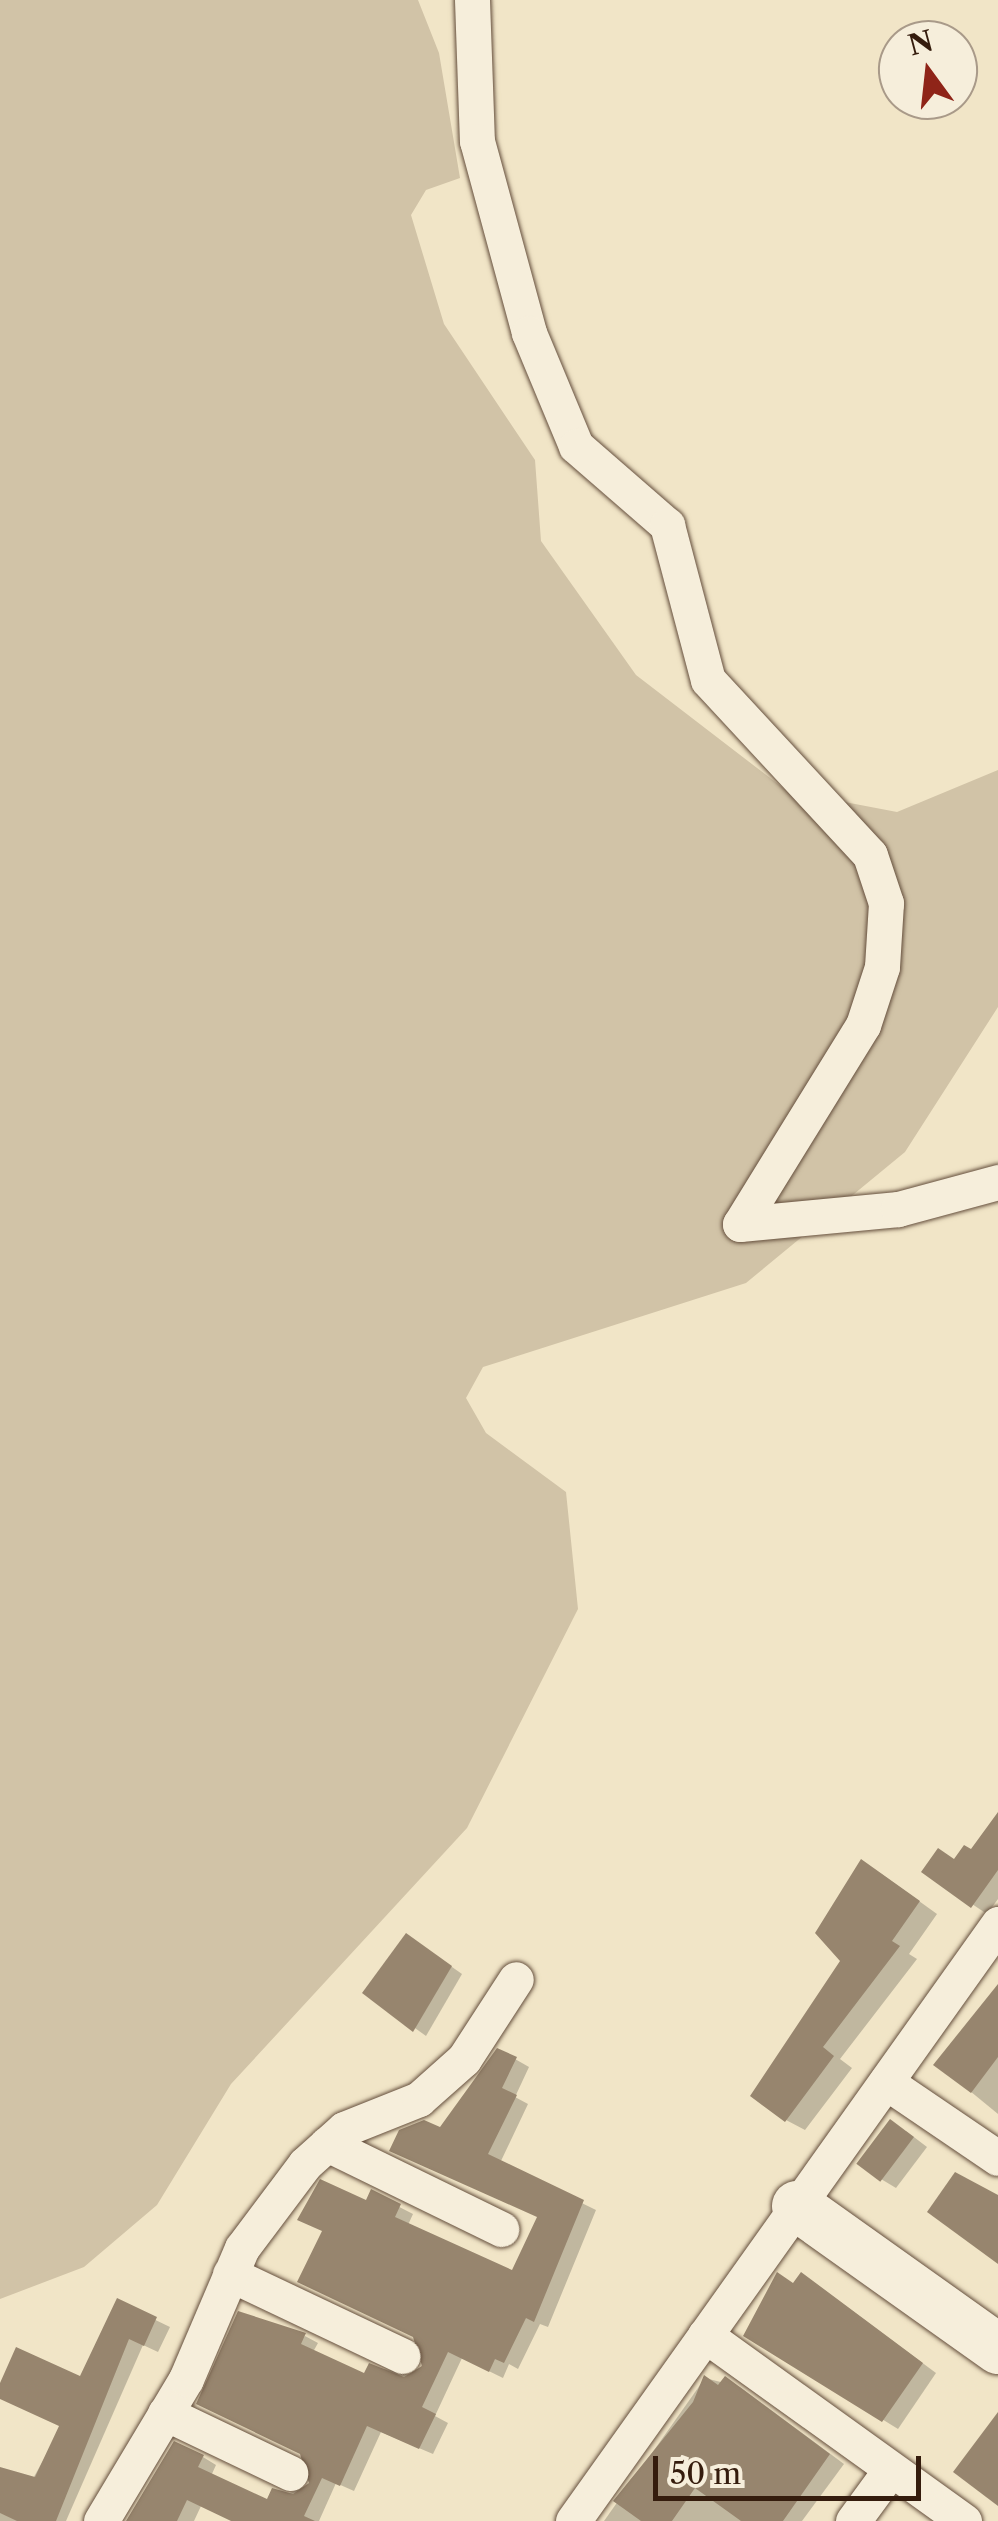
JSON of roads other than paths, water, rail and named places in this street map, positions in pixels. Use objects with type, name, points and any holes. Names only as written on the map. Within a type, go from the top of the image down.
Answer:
[{"type":"street","points":[[472,0],[477,142],[528,333],[576,446],[667,525],[708,680],[870,855],[886,903],[882,967],[863,1024],[740,1224],[898,1209],[998,1182]]},
{"type":"street","points":[[572,2521],[998,1924]]},
{"type":"street","points":[[101,2521],[165,2413],[230,2274],[327,2144],[377,2111],[419,2099],[464,2059],[516,1979]]},
{"type":"street","points":[[886,2082],[998,2158]]},
{"type":"street","points":[[327,2144],[501,2228]]},
{"type":"street","points":[[798,2206],[998,2349]]},
{"type":"street","points":[[230,2274],[402,2356]]},
{"type":"street","points":[[704,2336],[964,2521]]},
{"type":"street","points":[[165,2413],[290,2473]]},
{"type":"street","points":[[853,2521],[891,2469]]}]
